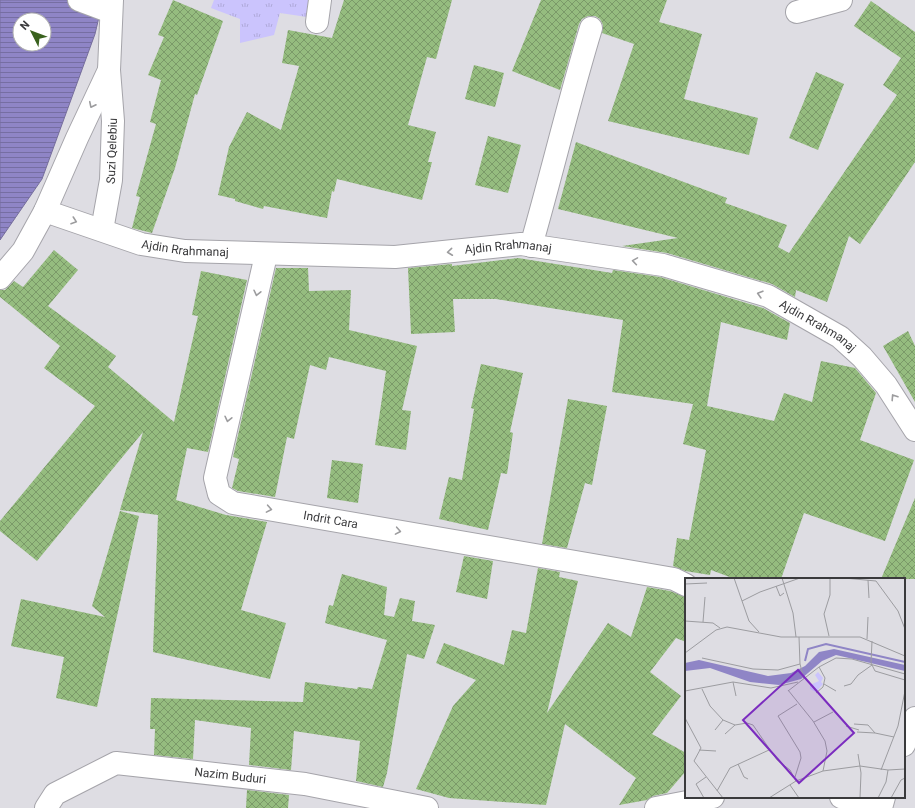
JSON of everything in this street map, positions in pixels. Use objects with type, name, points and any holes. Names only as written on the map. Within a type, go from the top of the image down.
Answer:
[{"type":"street","points":[[317,22],[320,0]]},
{"type":"street","points":[[797,12],[842,0]]},
{"type":"street","points":[[84,2],[112,6]]},
{"type":"street","name":"Suzi Qelebiu","points":[[102,230],[111,180],[113,121],[109,70],[112,6]]},
{"type":"street","points":[[531,246],[553,170],[572,92],[591,28]]},
{"type":"street","name":"Suzi Qelebiu","points":[[0,278],[23,252],[46,211],[77,138],[109,70]]},
{"type":"street","name":"Ajdin Rrahmanaj","points":[[46,211],[141,244],[185,251],[266,255],[395,257],[521,244],[663,265],[768,296],[840,337],[862,357],[886,385],[915,430]]},
{"type":"street","name":"Indrit Cara","points":[[266,255],[215,478],[219,494],[233,503],[674,579],[685,584]]},
{"type":"street","points":[[905,743],[915,718]]},
{"type":"street","name":"Nazim Buduri","points":[[46,808],[55,794],[116,763],[305,784],[427,808]]},
{"type":"street","points":[[656,808],[708,798]]},
{"type":"street","points":[[843,798],[866,808]]},
{"type":"street","points":[[881,808],[884,798]]},
{"type":"green space","points":[[214,0],[310,0],[307,17],[280,13],[274,35],[240,43],[240,19],[211,8]]},
{"type":"shaded area","points":[[0,0],[103,0],[95,34],[42,179],[0,240]]},
{"type":"building","points":[[173,0],[223,21],[197,95],[195,94],[175,168],[152,233],[132,228],[140,197],[136,196],[156,124],[150,122],[161,80],[148,75],[164,37],[158,35]]},
{"type":"building","points":[[344,0],[452,0],[436,59],[427,57],[408,125],[436,132],[428,162],[432,162],[422,200],[337,179],[334,192],[332,191],[327,218],[264,206],[263,209],[235,201],[235,199],[218,195],[229,147],[247,112],[281,130],[299,66],[282,63],[288,30],[332,38]]},
{"type":"building","points":[[541,0],[667,0],[659,22],[702,34],[684,99],[758,118],[749,155],[608,121],[634,44],[602,33],[603,25],[600,19],[595,16],[588,16],[582,19],[579,24],[560,90],[512,71]]},
{"type":"building","points":[[871,1],[915,32],[915,162],[860,244],[849,236],[827,302],[796,290],[795,297],[772,284],[667,253],[622,246],[678,238],[558,209],[576,142],[727,198],[725,203],[787,225],[778,247],[789,253],[897,95],[883,85],[901,58],[854,26]]},
{"type":"building","points":[[474,65],[504,73],[495,107],[465,99]]},
{"type":"building","points":[[816,72],[844,84],[818,150],[789,138]]},
{"type":"building","points":[[488,136],[521,145],[508,193],[475,185]]},
{"type":"building","points":[[54,250],[78,270],[48,306],[116,356],[108,367],[174,422],[198,316],[192,315],[201,271],[247,280],[208,452],[187,448],[176,500],[226,515],[267,522],[241,610],[286,623],[270,679],[153,652],[158,515],[120,510],[143,432],[37,561],[0,531],[0,521],[95,406],[44,368],[60,346],[0,297],[0,290],[5,290],[14,281],[23,287]]},
{"type":"building","points":[[518,258],[612,273],[613,270],[660,277],[763,308],[790,323],[787,340],[721,322],[707,406],[774,421],[784,393],[812,402],[821,361],[855,368],[876,393],[860,440],[914,460],[885,541],[804,513],[781,578],[732,578],[711,570],[710,575],[685,571],[673,566],[677,538],[689,540],[706,450],[683,444],[693,404],[612,392],[623,320],[496,299],[453,299],[455,332],[411,334],[408,268],[452,264],[452,266]]},
{"type":"building","points":[[276,268],[308,268],[309,291],[351,290],[349,330],[417,346],[402,410],[411,411],[406,450],[375,445],[386,371],[329,357],[326,370],[310,365],[294,439],[287,437],[275,497],[238,491],[232,488],[239,459],[233,457]]},
{"type":"building","points":[[908,331],[915,346],[915,402],[883,346]]},
{"type":"building","points":[[481,364],[523,373],[510,432],[513,433],[507,474],[501,473],[488,530],[439,519],[449,477],[462,480],[474,409],[471,408]]},
{"type":"building","points":[[568,399],[607,406],[592,485],[585,483],[567,548],[542,544]]},
{"type":"building","points":[[332,460],[363,464],[358,503],[327,498]]},
{"type":"building","points":[[915,498],[915,579],[881,578]]},
{"type":"building","points":[[120,511],[139,516],[97,707],[56,698],[64,657],[11,646],[21,599],[105,617],[92,606]]},
{"type":"building","points":[[464,556],[493,561],[487,599],[456,592]]},
{"type":"building","points":[[538,568],[560,572],[559,577],[578,581],[547,713],[608,623],[631,637],[647,587],[670,591],[685,597],[685,642],[676,638],[650,672],[681,696],[652,734],[685,752],[685,772],[667,793],[653,796],[647,800],[619,805],[636,778],[565,724],[546,805],[449,798],[416,789],[453,706],[476,680],[436,663],[444,643],[504,665],[512,630],[526,633]]},
{"type":"building","points":[[342,574],[387,587],[384,615],[394,617],[400,598],[415,601],[412,621],[435,625],[424,659],[407,654],[387,773],[383,787],[356,781],[360,741],[294,731],[291,770],[249,765],[251,728],[195,720],[193,759],[154,755],[155,729],[150,729],[151,698],[303,702],[305,682],[357,689],[358,687],[372,689],[387,640],[325,623],[329,605],[333,606]]},
{"type":"building","points":[[247,790],[289,795],[288,808],[246,808]]}]
